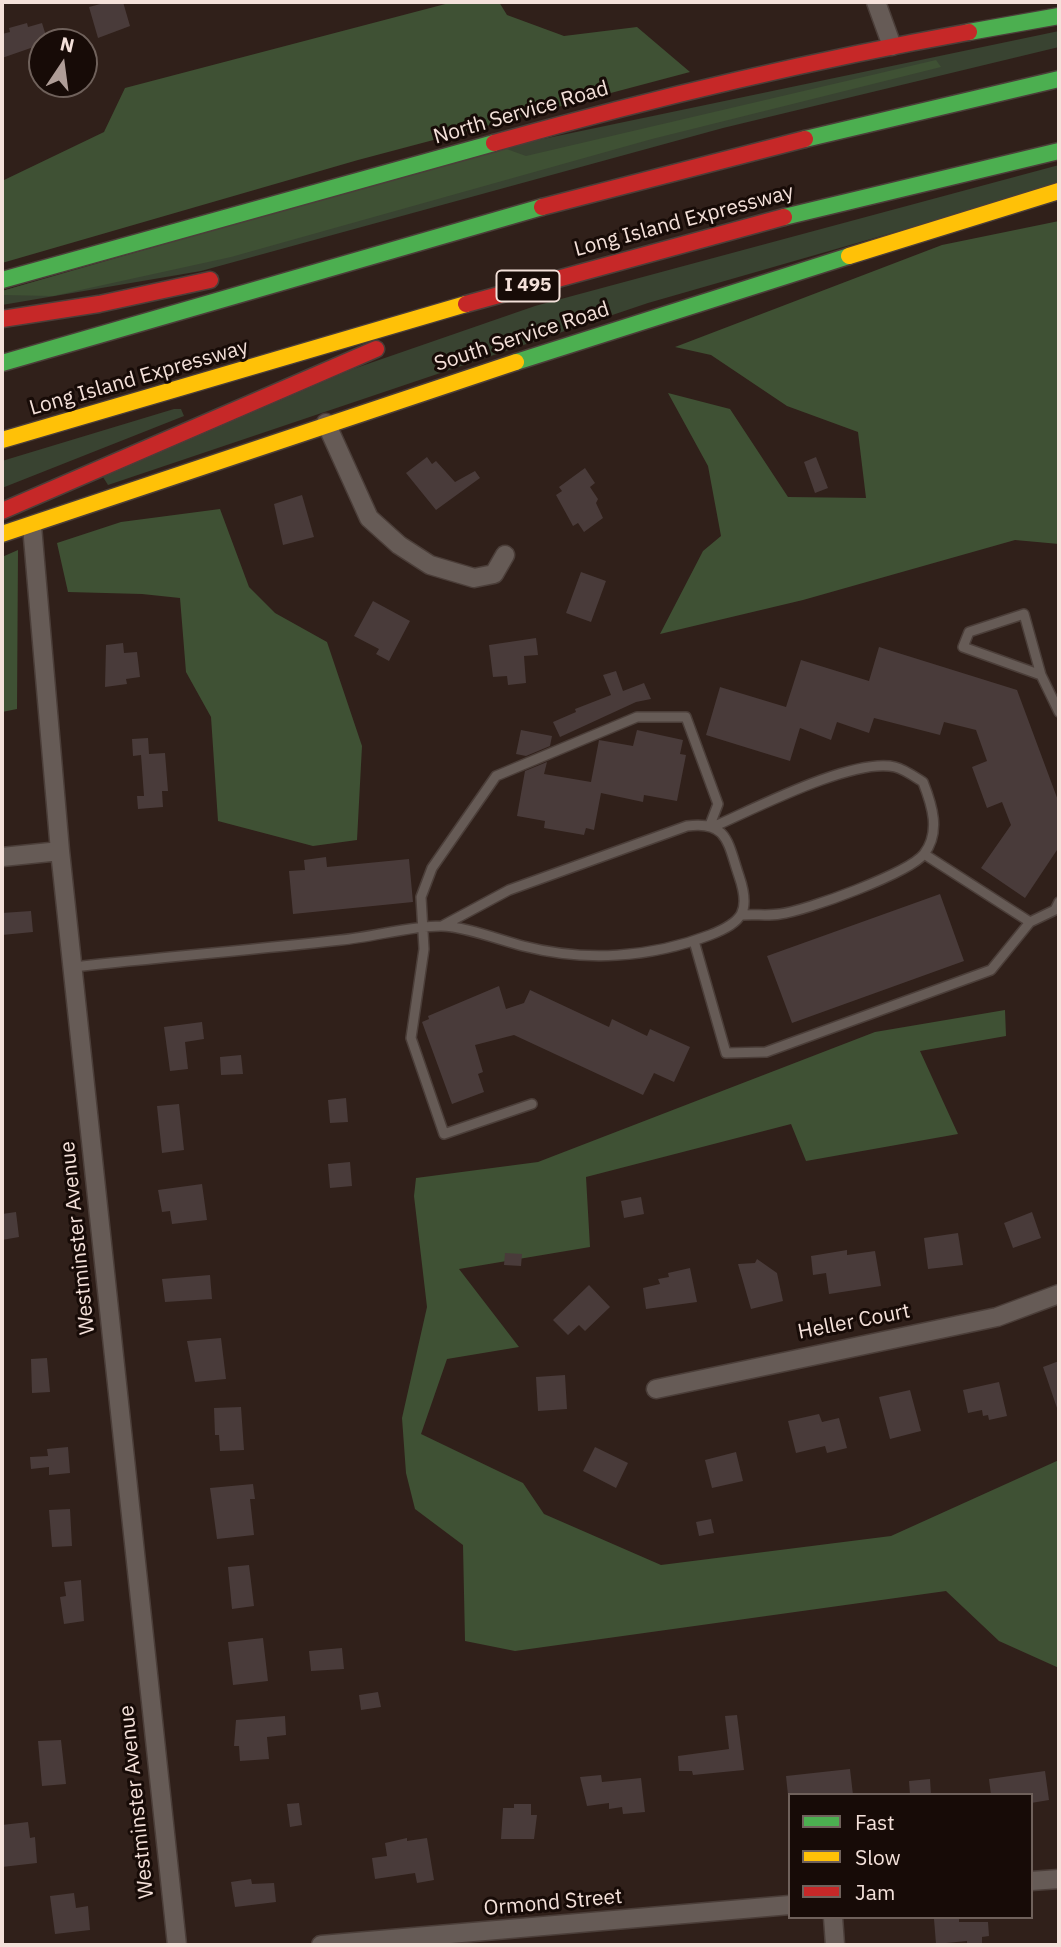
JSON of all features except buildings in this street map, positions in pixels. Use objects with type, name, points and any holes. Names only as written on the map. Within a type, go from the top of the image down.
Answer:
[{"type":"main road","name":"North Service Road","points":[[2,280],[633,104],[892,46],[1059,16]]},
{"type":"main road","points":[[2,363],[288,276],[871,121],[1059,79]]},
{"type":"main road","name":"Long Island Expressway","points":[[2,440],[683,242],[887,189],[1059,151]]},
{"type":"main road","name":"South Service Road","points":[[2,534],[32,526],[326,423],[693,304],[1059,191]]},
{"type":"main road","points":[[2,511],[345,361],[683,242]]},
{"type":"main road","points":[[2,319],[99,304],[227,278],[288,276]]},
{"type":"street","points":[[876,2],[892,46]]},
{"type":"street","points":[[326,423],[369,518],[399,545],[430,565],[474,578],[494,574],[505,555]]},
{"type":"street","name":"Westminster Avenue","points":[[32,526],[60,851],[177,1945]]},
{"type":"street","points":[[2,857],[60,851]]},
{"type":"street","name":"Heller Court","points":[[656,1389],[997,1317],[1059,1294]]},
{"type":"street","points":[[1033,1881],[1059,1879]]},
{"type":"street","name":"Ormond Street","points":[[321,1945],[788,1905]]},
{"type":"street","points":[[832,1919],[835,1945]]},
{"type":"lane","points":[[1041,675],[963,647],[969,632],[1024,614],[1041,675],[1059,712]]},
{"type":"lane","points":[[532,1104],[444,1134],[411,1038],[425,949],[421,897],[432,868],[496,776],[638,717],[686,717],[718,804],[712,826]]},
{"type":"lane","points":[[73,967],[375,937],[442,926],[509,890],[687,826],[712,826],[814,783],[874,766],[895,767],[923,782],[933,808],[933,830],[924,854],[892,876],[782,914],[743,915]]},
{"type":"lane","points":[[442,926],[529,948],[589,956],[620,956],[667,949],[694,940],[736,922],[743,915],[745,900],[742,885],[725,835],[712,826]]},
{"type":"lane","points":[[924,854],[1030,922]]},
{"type":"lane","points":[[694,940],[726,1053],[766,1052],[991,970],[1030,922],[1055,911],[1059,902]]},
{"type":"green space","points":[[453,2],[499,2],[507,15],[564,36],[637,27],[690,72],[358,160],[2,263],[2,181],[104,132],[125,88]]},
{"type":"green space","points":[[1059,31],[1059,47],[723,128],[201,271],[2,305],[2,291],[495,149]]},
{"type":"green space","points":[[936,60],[941,67],[652,139],[231,257],[53,296],[2,295],[2,291],[501,147],[526,156]]},
{"type":"green space","points":[[1059,165],[1059,185],[648,303],[108,485],[103,477],[353,369],[535,306]]},
{"type":"green space","points":[[1059,221],[1059,544],[1015,540],[803,600],[660,634],[703,551],[721,536],[708,466],[668,393],[730,409],[788,497],[866,498],[858,432],[787,406],[711,355],[675,347],[942,245]]},
{"type":"green space","points":[[181,409],[184,416],[2,488],[2,461]]},
{"type":"green space","points":[[220,509],[249,587],[275,613],[327,642],[362,746],[357,840],[313,846],[218,821],[211,717],[186,672],[180,598],[68,592],[57,543],[121,522]]},
{"type":"green space","points":[[18,550],[17,709],[2,712],[2,557]]},
{"type":"green space","points":[[1005,1010],[1006,1036],[920,1051],[958,1134],[806,1161],[791,1124],[586,1177],[590,1247],[459,1269],[519,1347],[447,1359],[421,1434],[523,1483],[544,1514],[661,1565],[891,1536],[1059,1460],[1059,1668],[999,1641],[946,1591],[515,1651],[465,1641],[463,1545],[415,1509],[406,1473],[402,1418],[427,1307],[414,1196],[416,1178],[538,1162],[875,1032]]},
{"type":"traffic: fast","points":[[969,32],[1059,16]]},
{"type":"traffic: fast","points":[[805,139],[1059,79]]},
{"type":"traffic: fast","points":[[2,280],[494,143]]},
{"type":"traffic: fast","points":[[784,217],[1059,151]]},
{"type":"traffic: fast","points":[[2,363],[542,207]]},
{"type":"traffic: fast","points":[[516,362],[849,256]]},
{"type":"traffic: slow","points":[[849,256],[1059,191]]},
{"type":"traffic: slow","points":[[2,440],[466,304]]},
{"type":"traffic: slow","points":[[2,534],[516,362]]},
{"type":"traffic: jam","points":[[494,143],[730,82],[969,32]]},
{"type":"traffic: jam","points":[[542,207],[805,139]]},
{"type":"traffic: jam","points":[[466,304],[784,217]]},
{"type":"traffic: jam","points":[[2,319],[99,304],[210,280]]},
{"type":"traffic: jam","points":[[2,511],[376,349]]}]
